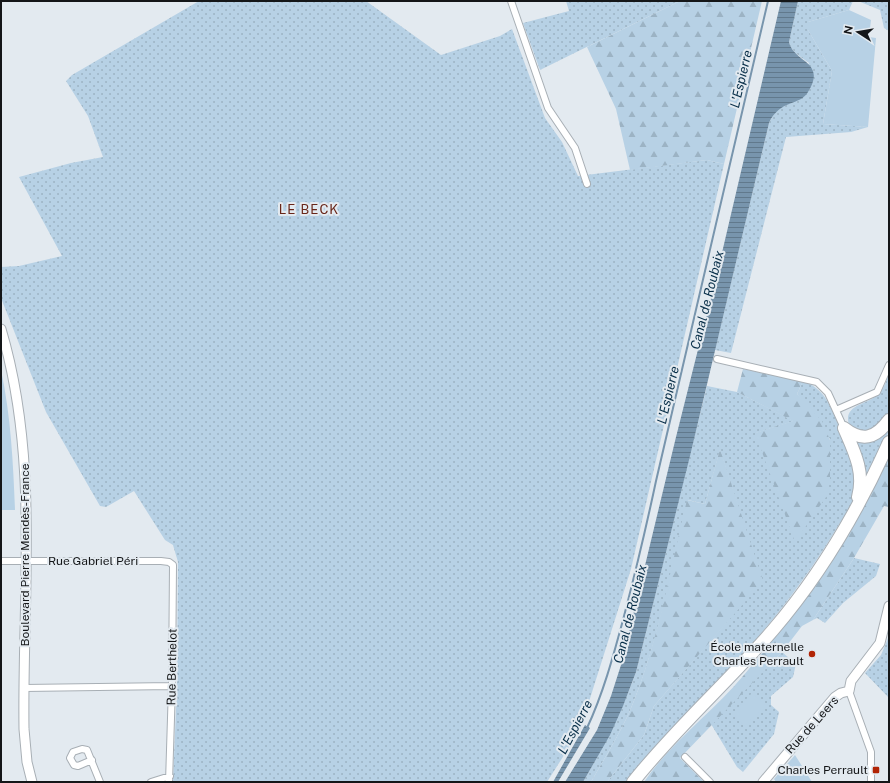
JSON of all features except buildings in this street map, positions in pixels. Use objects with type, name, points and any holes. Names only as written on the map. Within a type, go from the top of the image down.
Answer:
[{"type":"highway","points":[[844,428],[859,437],[867,438],[880,430],[889,420]]},
{"type":"highway","points":[[844,428],[859,464],[861,476],[859,493],[850,520]]},
{"type":"highway","points":[[633,782],[665,745],[760,645],[800,596],[850,520],[889,442]]},
{"type":"street","points":[[511,1],[548,108],[575,148],[587,184]]},
{"type":"street","name":"Boulevard Pierre Mendès-France","points":[[1,329],[17,395],[24,447],[26,486],[24,688],[25,741],[32,782]]},
{"type":"street","points":[[717,359],[812,380],[825,389],[844,428]]},
{"type":"street","points":[[836,410],[877,392],[889,364]]},
{"type":"street","name":"Rue Gabriel Péri","points":[[1,561],[161,561]]},
{"type":"street","name":"Rue Berthelot","points":[[161,561],[169,562],[174,568],[170,779]]},
{"type":"street","name":"Rue de Leers","points":[[763,782],[835,697],[841,693],[849,691],[850,682],[880,643],[889,606]]},
{"type":"street","points":[[24,688],[172,686]]},
{"type":"street","points":[[849,691],[870,752],[871,782]]},
{"type":"street","points":[[685,757],[710,782]]},
{"type":"street","points":[[92,760],[100,782]]},
{"type":"street","points":[[150,782],[170,779]]},
{"type":"green space","points":[[199,1],[366,1],[441,55],[500,36],[512,29],[545,118],[562,142],[578,176],[707,160],[724,164],[631,569],[580,730],[547,782],[173,782],[177,686],[178,562],[173,545],[165,540],[134,491],[106,507],[100,506],[46,412],[1,298],[1,267],[19,266],[62,256],[19,177],[71,163],[103,157],[88,116],[66,81],[72,75]]},
{"type":"green space","points":[[566,1],[680,1],[540,70],[523,23],[569,11]]},
{"type":"green space","points":[[680,1],[762,1],[724,164],[707,160],[630,170],[616,109],[587,47]]},
{"type":"green space","points":[[798,1],[853,1],[849,10],[808,22],[808,30],[832,71],[823,124],[868,127],[851,132],[786,137],[731,353],[715,350],[769,123],[776,110],[790,103],[809,63],[792,49],[789,42]]},
{"type":"green space","points":[[858,1],[889,1],[889,31],[884,28],[880,10]]},
{"type":"green space","points":[[849,10],[871,20],[869,37],[876,38],[868,127],[823,124],[832,71],[808,30],[808,22]]},
{"type":"green space","points":[[743,369],[803,381],[797,394],[822,421],[830,440],[830,480],[826,497],[795,542],[755,433],[793,421],[737,392]]},
{"type":"green space","points":[[1,370],[9,422],[15,510],[1,510]]},
{"type":"green space","points":[[889,374],[889,412],[884,420],[864,434],[851,430],[848,415],[851,410],[879,394],[884,387]]},
{"type":"green space","points":[[803,381],[822,393],[850,451],[857,476],[856,495],[853,503],[800,584],[747,650],[626,782],[607,782],[644,735],[654,706],[762,581],[720,450],[705,504],[688,500],[670,581],[656,634],[629,713],[591,782],[583,782],[612,728],[625,701],[636,672],[707,386],[737,392],[794,421],[756,433],[830,480],[830,439],[797,394]]},
{"type":"green space","points":[[889,425],[889,431],[870,473],[865,478],[853,439]]},
{"type":"green space","points":[[720,449],[763,581],[654,706],[644,735],[607,782],[591,782],[625,722],[648,661],[656,634],[687,500],[705,504]]},
{"type":"green space","points":[[889,453],[889,507],[884,506],[854,558],[813,620],[802,626],[782,652],[680,758],[704,782],[644,782],[679,740],[743,676],[785,624],[824,570],[842,542],[875,483]]},
{"type":"green space","points":[[854,558],[880,564],[876,576],[843,603],[825,623],[817,618],[813,620]]},
{"type":"green space","points":[[889,636],[889,698],[865,673],[881,655]]},
{"type":"green space","points":[[782,652],[796,664],[793,677],[771,696],[771,705],[779,712],[774,734],[743,772],[737,767],[711,724]]},
{"type":"green space","points":[[752,693],[765,705],[745,726],[732,714]]},
{"type":"green space","points":[[795,755],[812,782],[776,782],[774,779]]},
{"type":"shaded area","points":[[781,1],[798,1],[789,42],[792,49],[812,68],[814,74],[813,82],[808,92],[804,96],[784,106],[774,115],[769,123],[690,456],[636,672],[610,735],[583,782],[565,782],[597,730],[611,696],[621,665],[717,274]]},
{"type":"shaded area","points":[[585,725],[590,728],[558,782],[553,782]]},
{"type":"waterway","name":"L'Espierre","points":[[587,728],[607,675],[632,585],[768,1]]},
{"type":"place","name":"École maternelle Charles Perrault","points":[[812,654]]},
{"type":"place","name":"Charles Perrault","points":[[876,770]]},
{"type":"district","name":"LE BECK","points":[[309,209]]},
{"type":"water label","name":"Canal de Roubaix","points":[[707,300]]},
{"type":"water label","name":"Canal de Roubaix","points":[[630,614]]}]
